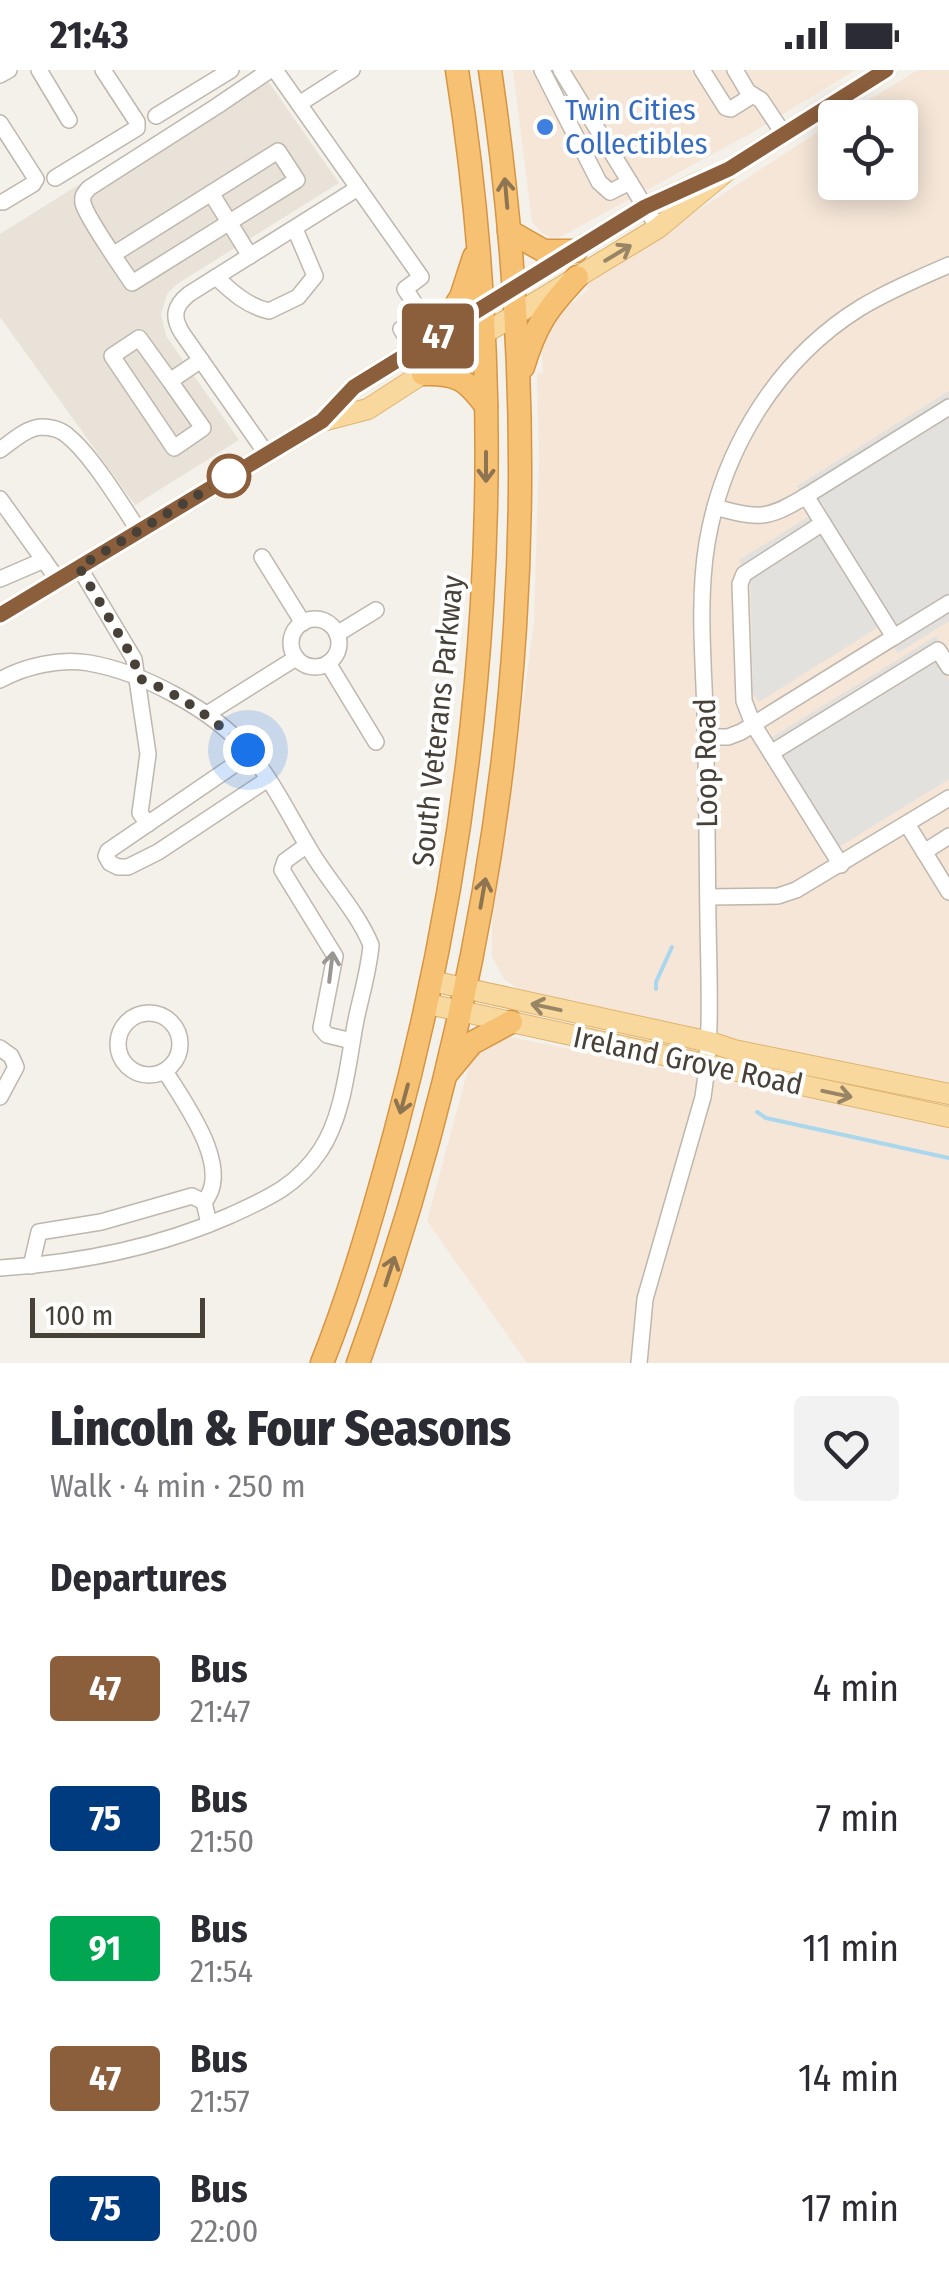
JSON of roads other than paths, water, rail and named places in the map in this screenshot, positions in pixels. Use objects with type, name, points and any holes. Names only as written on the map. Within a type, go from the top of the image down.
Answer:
[{"type":"highway","name":"South Veterans Parkway","points":[[322,1363],[379,1192],[430,993],[452,884],[474,711],[485,566],[486,406],[478,244],[457,70]]},
{"type":"highway","points":[[358,1363],[400,1240],[463,999],[496,808],[512,662],[518,543],[519,384],[509,231],[490,70]]},
{"type":"highway","points":[[509,231],[544,251],[576,251]]},
{"type":"highway","points":[[414,350],[445,320],[461,297],[478,244]]},
{"type":"highway","points":[[519,384],[538,325],[547,309],[578,277]]},
{"type":"highway","points":[[423,374],[461,378],[486,406]]},
{"type":"highway","points":[[446,1074],[472,1043],[510,1022]]},
{"type":"main road","points":[[0,615],[322,421],[368,409],[658,228],[729,169],[886,70]]},
{"type":"main road","points":[[322,421],[354,387],[645,207],[729,169]]},
{"type":"main road","name":"Ireland Grove Road","points":[[430,993],[710,1042],[949,1094]]},
{"type":"main road","name":"Ireland Grove Road","points":[[463,999],[510,1022],[949,1117]]},
{"type":"street","points":[[0,76],[9,70]]},
{"type":"street","points":[[39,70],[69,120]]},
{"type":"street","points":[[55,178],[137,128],[104,70]]},
{"type":"street","points":[[156,116],[231,70]]},
{"type":"street","points":[[114,254],[278,151],[297,180],[132,283],[84,206],[88,188],[272,70],[420,277],[406,290],[418,310],[416,319],[401,330],[414,350]]},
{"type":"street","points":[[319,70],[329,85]]},
{"type":"street","points":[[298,104],[352,70]]},
{"type":"street","points":[[542,70],[599,182],[610,192],[630,182]]},
{"type":"street","points":[[561,70],[658,228]]},
{"type":"street","points":[[702,70],[726,108],[732,110],[753,95]]},
{"type":"street","points":[[735,70],[783,134]]},
{"type":"street","points":[[0,123],[36,179],[3,202]]},
{"type":"street","points":[[266,453],[176,323],[176,312],[181,300],[358,188]]},
{"type":"street","points":[[212,193],[250,256]]},
{"type":"street","points":[[216,277],[234,294],[264,311],[298,298],[315,276],[295,229]]},
{"type":"street","name":"Loop Road","points":[[639,1363],[645,1299],[703,1098],[708,1065],[702,588],[715,508],[746,429],[802,355],[860,308],[949,265]]},
{"type":"street","points":[[139,338],[170,381],[203,428],[174,448],[112,356],[139,338]]},
{"type":"street","points":[[170,381],[201,360]]},
{"type":"street","points":[[715,508],[767,516],[949,407]]},
{"type":"street","points":[[0,450],[32,429],[57,429],[83,452],[139,531]]},
{"type":"street","points":[[806,496],[894,637]]},
{"type":"street","points":[[0,499],[58,580]]},
{"type":"street","points":[[823,523],[744,574],[740,584],[744,702],[753,724],[841,865]]},
{"type":"street","points":[[262,557],[303,622]]},
{"type":"street","points":[[0,579],[44,560]]},
{"type":"street","points":[[79,567],[134,660],[148,754],[140,813],[148,824]]},
{"type":"street","points":[[706,738],[735,735],[949,602]]},
{"type":"street","points":[[337,634],[376,610]]},
{"type":"street","points":[[303,622],[326,622],[337,634],[337,653],[328,663],[308,666],[296,658],[291,643],[303,622]]},
{"type":"street","points":[[771,753],[938,650],[949,668]]},
{"type":"street","points":[[207,714],[296,658]]},
{"type":"street","points":[[0,680],[12,673],[59,662],[88,662],[171,691],[207,714],[250,754],[268,778],[371,946],[337,1116],[322,1148],[301,1175],[276,1195],[188,1233],[123,1252],[0,1268]]},
{"type":"street","points":[[328,663],[376,742]]},
{"type":"street","points":[[250,754],[108,851],[110,863],[128,867],[158,852],[268,778]]},
{"type":"street","points":[[708,898],[778,896],[796,890],[949,798]]},
{"type":"street","points":[[907,824],[947,884]]},
{"type":"street","points":[[924,852],[949,836]]},
{"type":"street","points":[[307,845],[285,861],[282,870],[335,956],[321,1028],[327,1035],[352,1040]]},
{"type":"street","points":[[142,1014],[161,1016],[175,1028],[180,1047],[165,1071],[148,1076],[139,1074],[120,1056],[121,1030],[142,1014]]},
{"type":"street","points":[[0,1048],[16,1066],[0,1097]]},
{"type":"street","points":[[165,1071],[198,1125],[208,1150],[213,1184],[211,1195],[204,1202]]},
{"type":"street","points":[[31,1266],[39,1232],[102,1222],[192,1196],[204,1202]]},
{"type":"street","points":[[204,1202],[209,1224]]},
{"type":"waterway","points":[[656,989],[672,947]]},
{"type":"waterway","points":[[757,1112],[766,1118],[949,1158]]},
{"type":"place","name":"Twin Cities Collectibles","points":[[545,127]]}]
